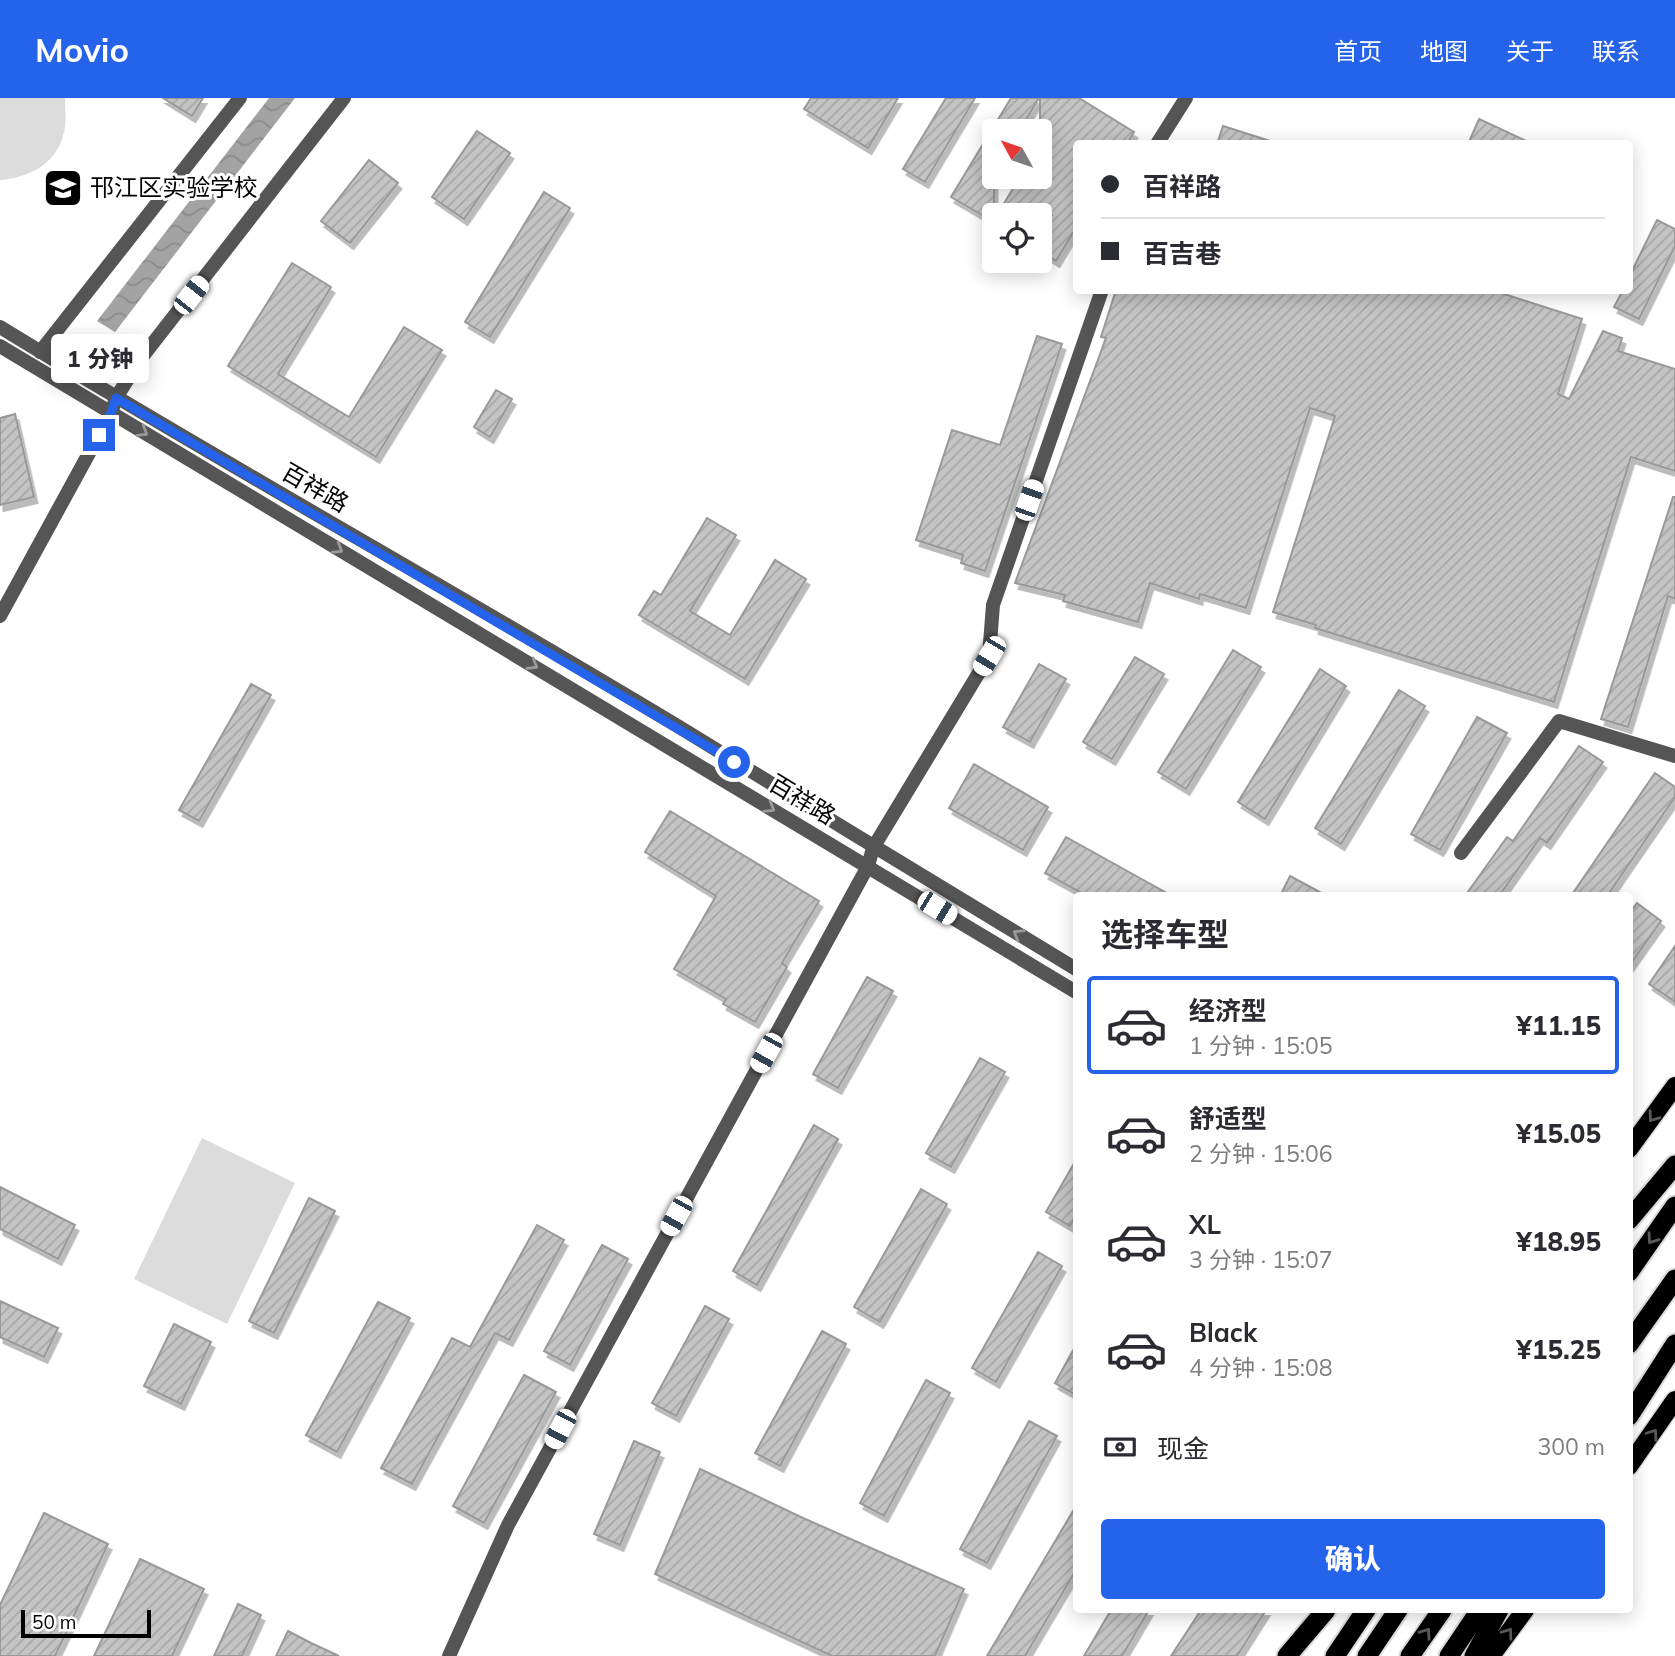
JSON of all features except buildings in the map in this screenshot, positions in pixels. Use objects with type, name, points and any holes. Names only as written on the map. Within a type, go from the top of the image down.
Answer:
[{"type":"highway","points":[[1633,1215],[1669,1173]]},
{"type":"highway","points":[[1633,1224],[1669,1173]]},
{"type":"highway","points":[[1633,1266],[1675,1206]]},
{"type":"highway","points":[[1633,1338],[1675,1279]]},
{"type":"highway","points":[[1633,1387],[1675,1328]]},
{"type":"highway","points":[[1633,1410],[1675,1344]]},
{"type":"highway","points":[[1286,1656],[1323,1613]]},
{"type":"highway","points":[[1335,1656],[1364,1613]]},
{"type":"highway","points":[[1367,1656],[1396,1613]]},
{"type":"highway","points":[[1410,1656],[1440,1613]]},
{"type":"highway","points":[[1449,1656],[1478,1613]]},
{"type":"highway","points":[[1474,1656],[1497,1613]]},
{"type":"main road","points":[[1633,1144],[1675,1086]]},
{"type":"main road","points":[[1633,1460],[1675,1400]]},
{"type":"main road","points":[[1286,1656],[1313,1613]]},
{"type":"main road","points":[[1491,1656],[1523,1613]]},
{"type":"street","points":[[40,352],[240,98]]},
{"type":"street","points":[[0,616],[111,413],[116,398],[139,361],[344,98]]},
{"type":"street","points":[[1160,140],[1186,98]]},
{"type":"street","points":[[449,1656],[508,1525],[868,866],[873,848],[989,656],[993,605],[1101,294]]},
{"type":"street","name":"百祥路","points":[[0,327],[116,398],[688,733],[1073,967]]},
{"type":"street","name":"百祥路","points":[[0,346],[1073,990]]},
{"type":"street","points":[[1461,853],[1559,721],[1675,756]]},
{"type":"shaded area","points":[[0,98],[65,98],[66,117],[59,146],[47,162],[30,173],[0,180]]},
{"type":"shaded area","points":[[202,1138],[295,1183],[227,1324],[134,1279]]},
{"type":"water","points":[[269,98],[295,98],[115,332],[97,321]]},
{"type":"place","name":"邗江区实验学校","points":[[63,188]]},
{"type":"route","points":[[99,435],[116,398],[734,762]]}]
